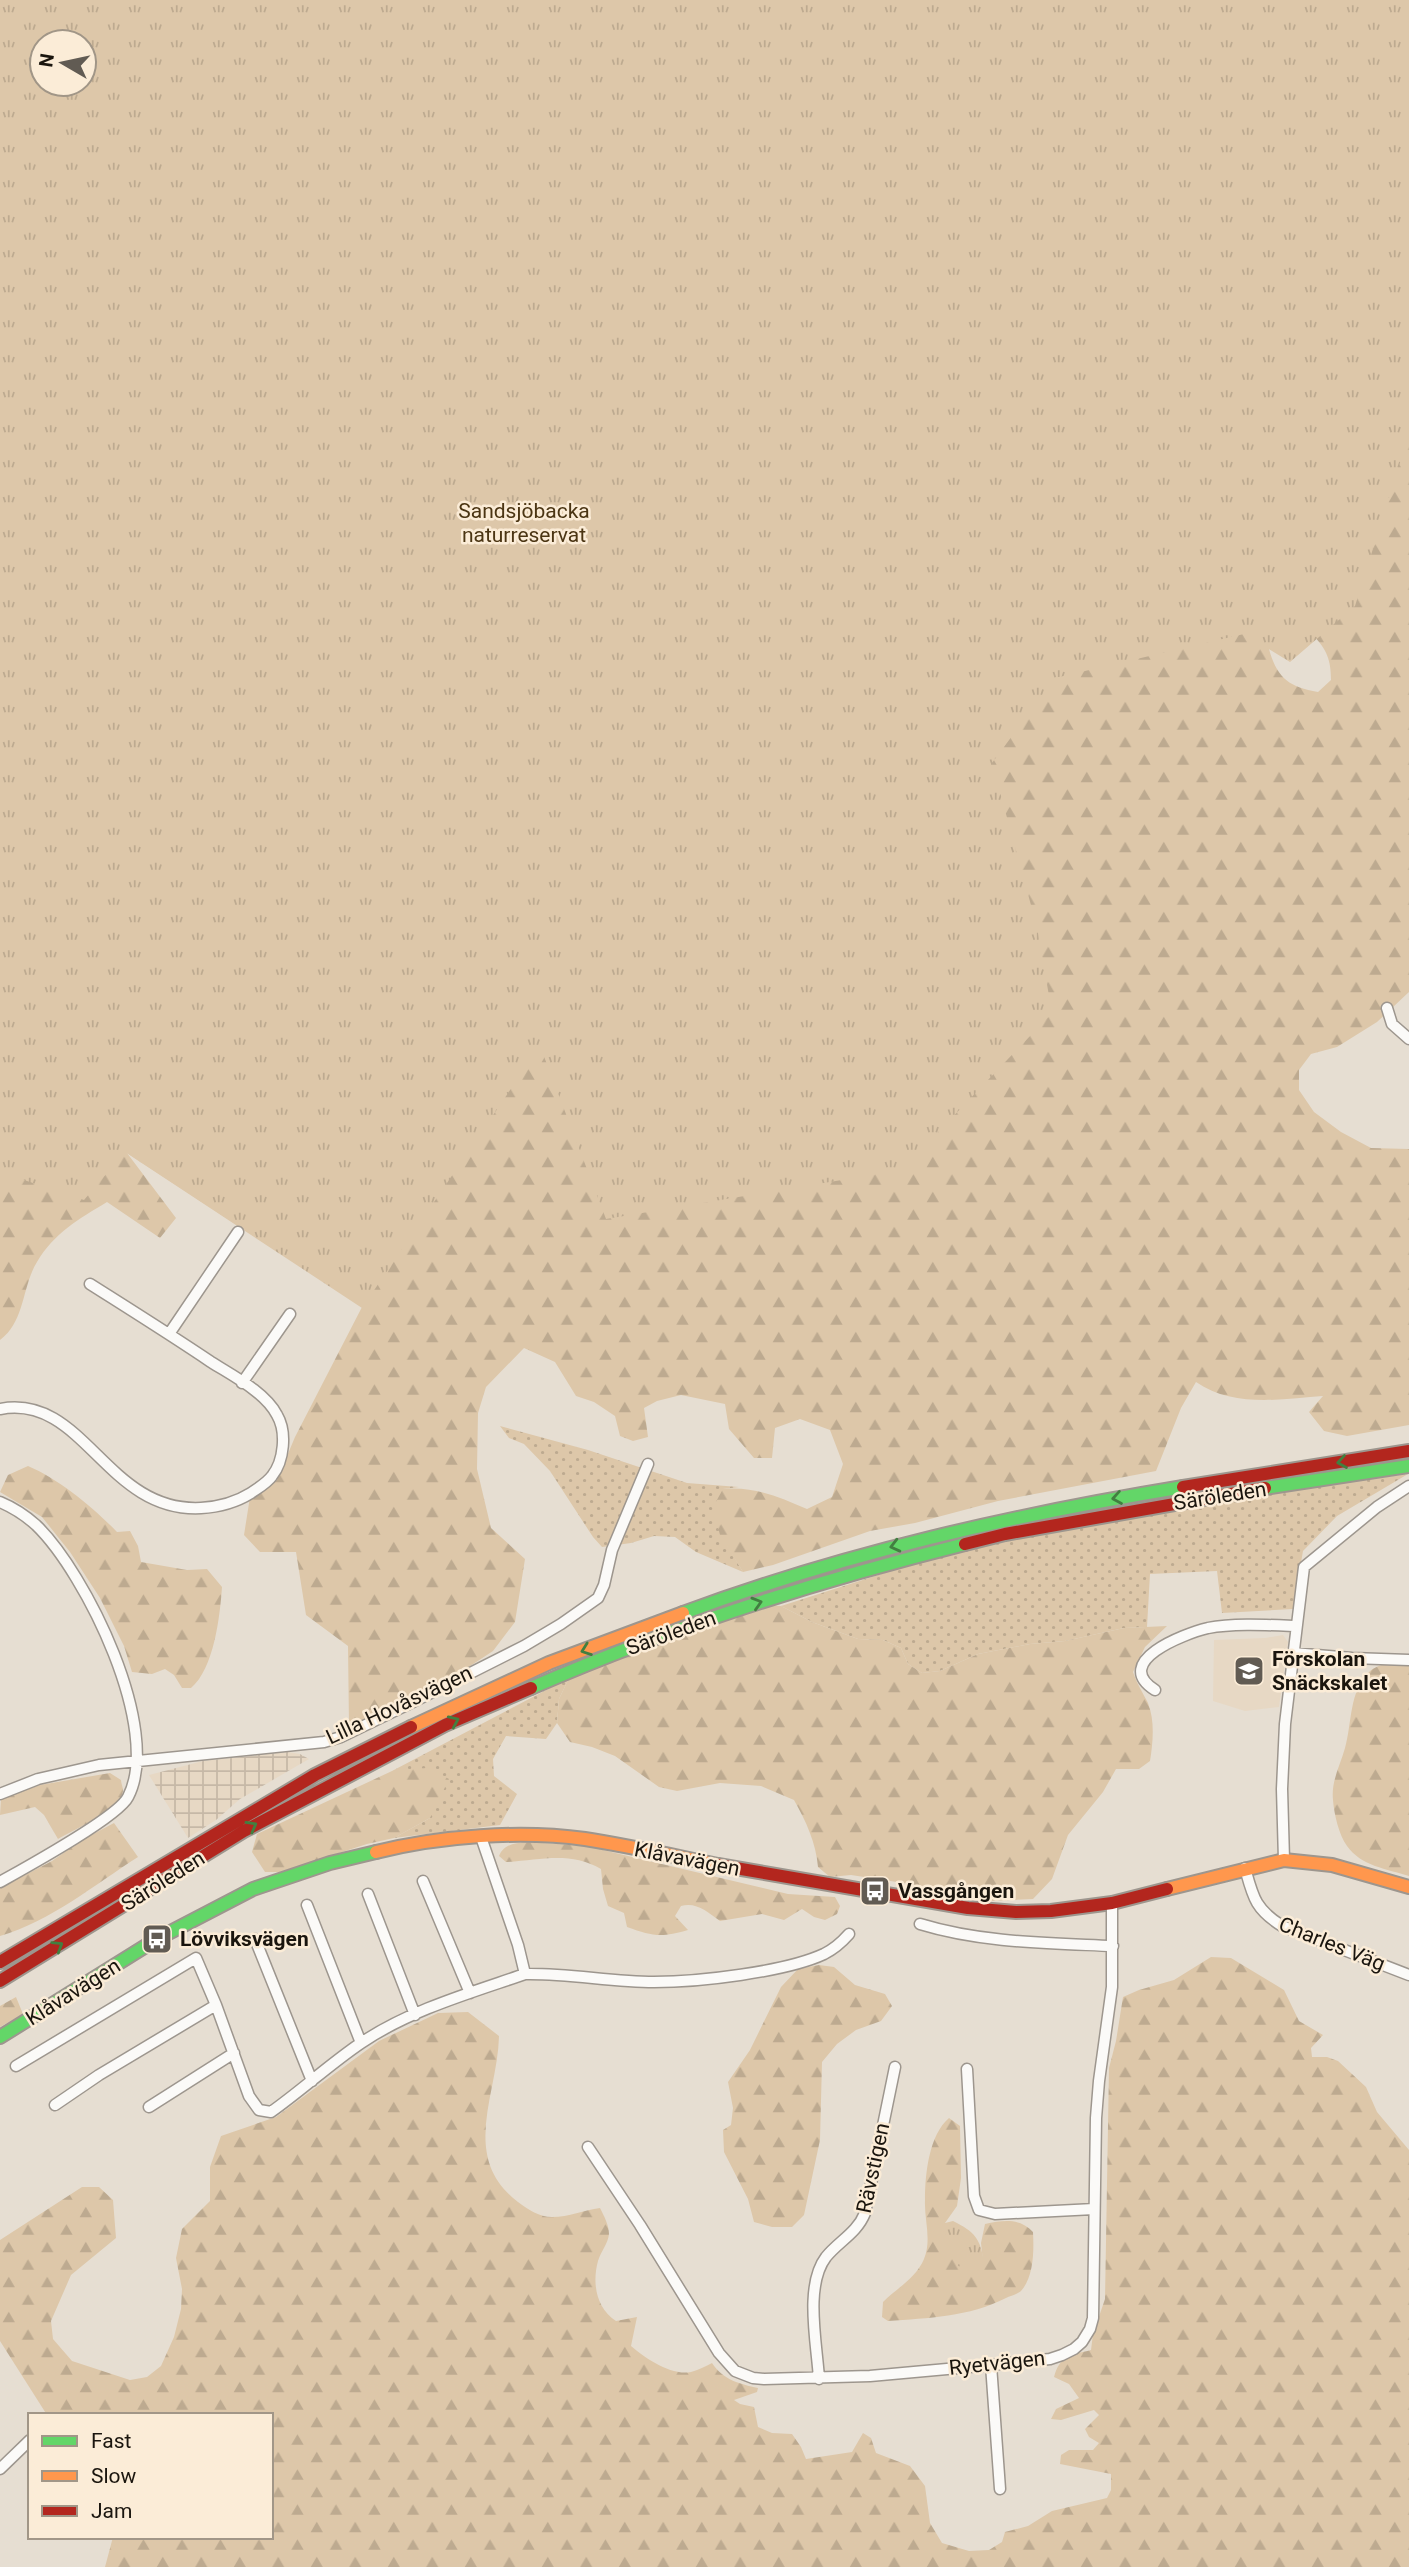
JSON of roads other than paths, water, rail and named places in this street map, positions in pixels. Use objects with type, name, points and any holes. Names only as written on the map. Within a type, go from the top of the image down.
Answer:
[{"type":"main road","name":"Säröleden","points":[[0,1962],[315,1775],[454,1705],[549,1663],[718,1600],[836,1562],[1016,1517],[1409,1451]]},
{"type":"main road","name":"Säröleden","points":[[0,1981],[244,1831],[379,1758],[445,1725],[546,1681],[719,1614],[888,1563],[992,1537],[1215,1496],[1409,1466]]},
{"type":"main road","name":"Klåvavägen","points":[[0,2037],[157,1939],[253,1889],[306,1870],[369,1853],[440,1841],[516,1835],[584,1839],[739,1869],[968,1908],[1016,1912],[1051,1911],[1111,1903],[1284,1860],[1306,1859],[1329,1863],[1409,1888]]},
{"type":"street","points":[[1387,1008],[1392,1024],[1406,1037]]},
{"type":"street","points":[[169,1334],[238,1232]]},
{"type":"street","points":[[0,1409],[19,1406],[48,1413],[62,1422],[106,1465],[151,1499],[165,1505],[180,1508],[213,1507],[233,1503],[271,1477],[281,1454],[282,1426],[277,1414],[242,1382],[90,1284]]},
{"type":"street","points":[[242,1382],[290,1314]]},
{"type":"street","name":"Lilla Hovåsvägen","points":[[0,1794],[59,1774],[138,1761],[304,1744],[341,1737],[487,1665],[561,1624],[598,1598],[604,1586],[612,1550],[648,1464]]},
{"type":"street","points":[[1284,1860],[1282,1789],[1285,1724],[1304,1567],[1377,1507],[1409,1486]]},
{"type":"street","points":[[0,1502],[34,1524],[48,1538],[92,1605],[113,1651],[126,1691],[136,1736],[138,1761],[136,1779],[128,1800],[110,1816],[0,1882]]},
{"type":"street","points":[[1155,1690],[1142,1681],[1140,1674],[1148,1655],[1162,1647],[1208,1628],[1296,1626]]},
{"type":"street","points":[[1293,1653],[1409,1660]]},
{"type":"street","points":[[481,1837],[518,1945],[525,1975]]},
{"type":"street","name":"Charles Väg","points":[[1245,1868],[1256,1905],[1264,1915],[1282,1926],[1409,1975]]},
{"type":"street","points":[[423,1881],[470,1993]]},
{"type":"street","points":[[368,1894],[415,2015]]},
{"type":"street","name":"Ryetvägen","points":[[588,2147],[735,2371],[753,2378],[819,2379],[1044,2360],[1062,2355],[1074,2349],[1087,2335],[1093,2318],[1099,2081],[1111,2010],[1111,1903]]},
{"type":"street","points":[[307,1905],[361,2043]]},
{"type":"street","points":[[920,1924],[950,1934],[992,1940],[1113,1945]]},
{"type":"street","points":[[16,2066],[196,1958],[254,2106],[265,2113],[271,2112],[361,2043],[415,2015],[525,1975],[653,1982],[688,1981],[749,1973],[812,1958],[831,1951],[849,1934]]},
{"type":"street","points":[[255,1939],[312,2081]]},
{"type":"street","points":[[55,2105],[99,2075],[216,2005]]},
{"type":"street","points":[[149,2107],[234,2053]]},
{"type":"street","name":"Rävstigen","points":[[819,2379],[814,2285],[823,2262],[854,2232],[865,2213],[895,2067]]},
{"type":"street","points":[[967,2069],[974,2196],[979,2210],[995,2214],[1094,2209]]},
{"type":"street","points":[[991,2365],[1000,2489]]},
{"type":"street","points":[[0,2469],[28,2442]]},
{"type":"place","name":"Förskolan Snäckskalet","points":[[1249,1671]]},
{"type":"place","name":"Vassgången","points":[[875,1891]]},
{"type":"place","name":"Lövviksvägen","points":[[157,1939]]},
{"type":"park label","name":"Sandsjöbacka naturreservat","points":[[524,523]]}]
